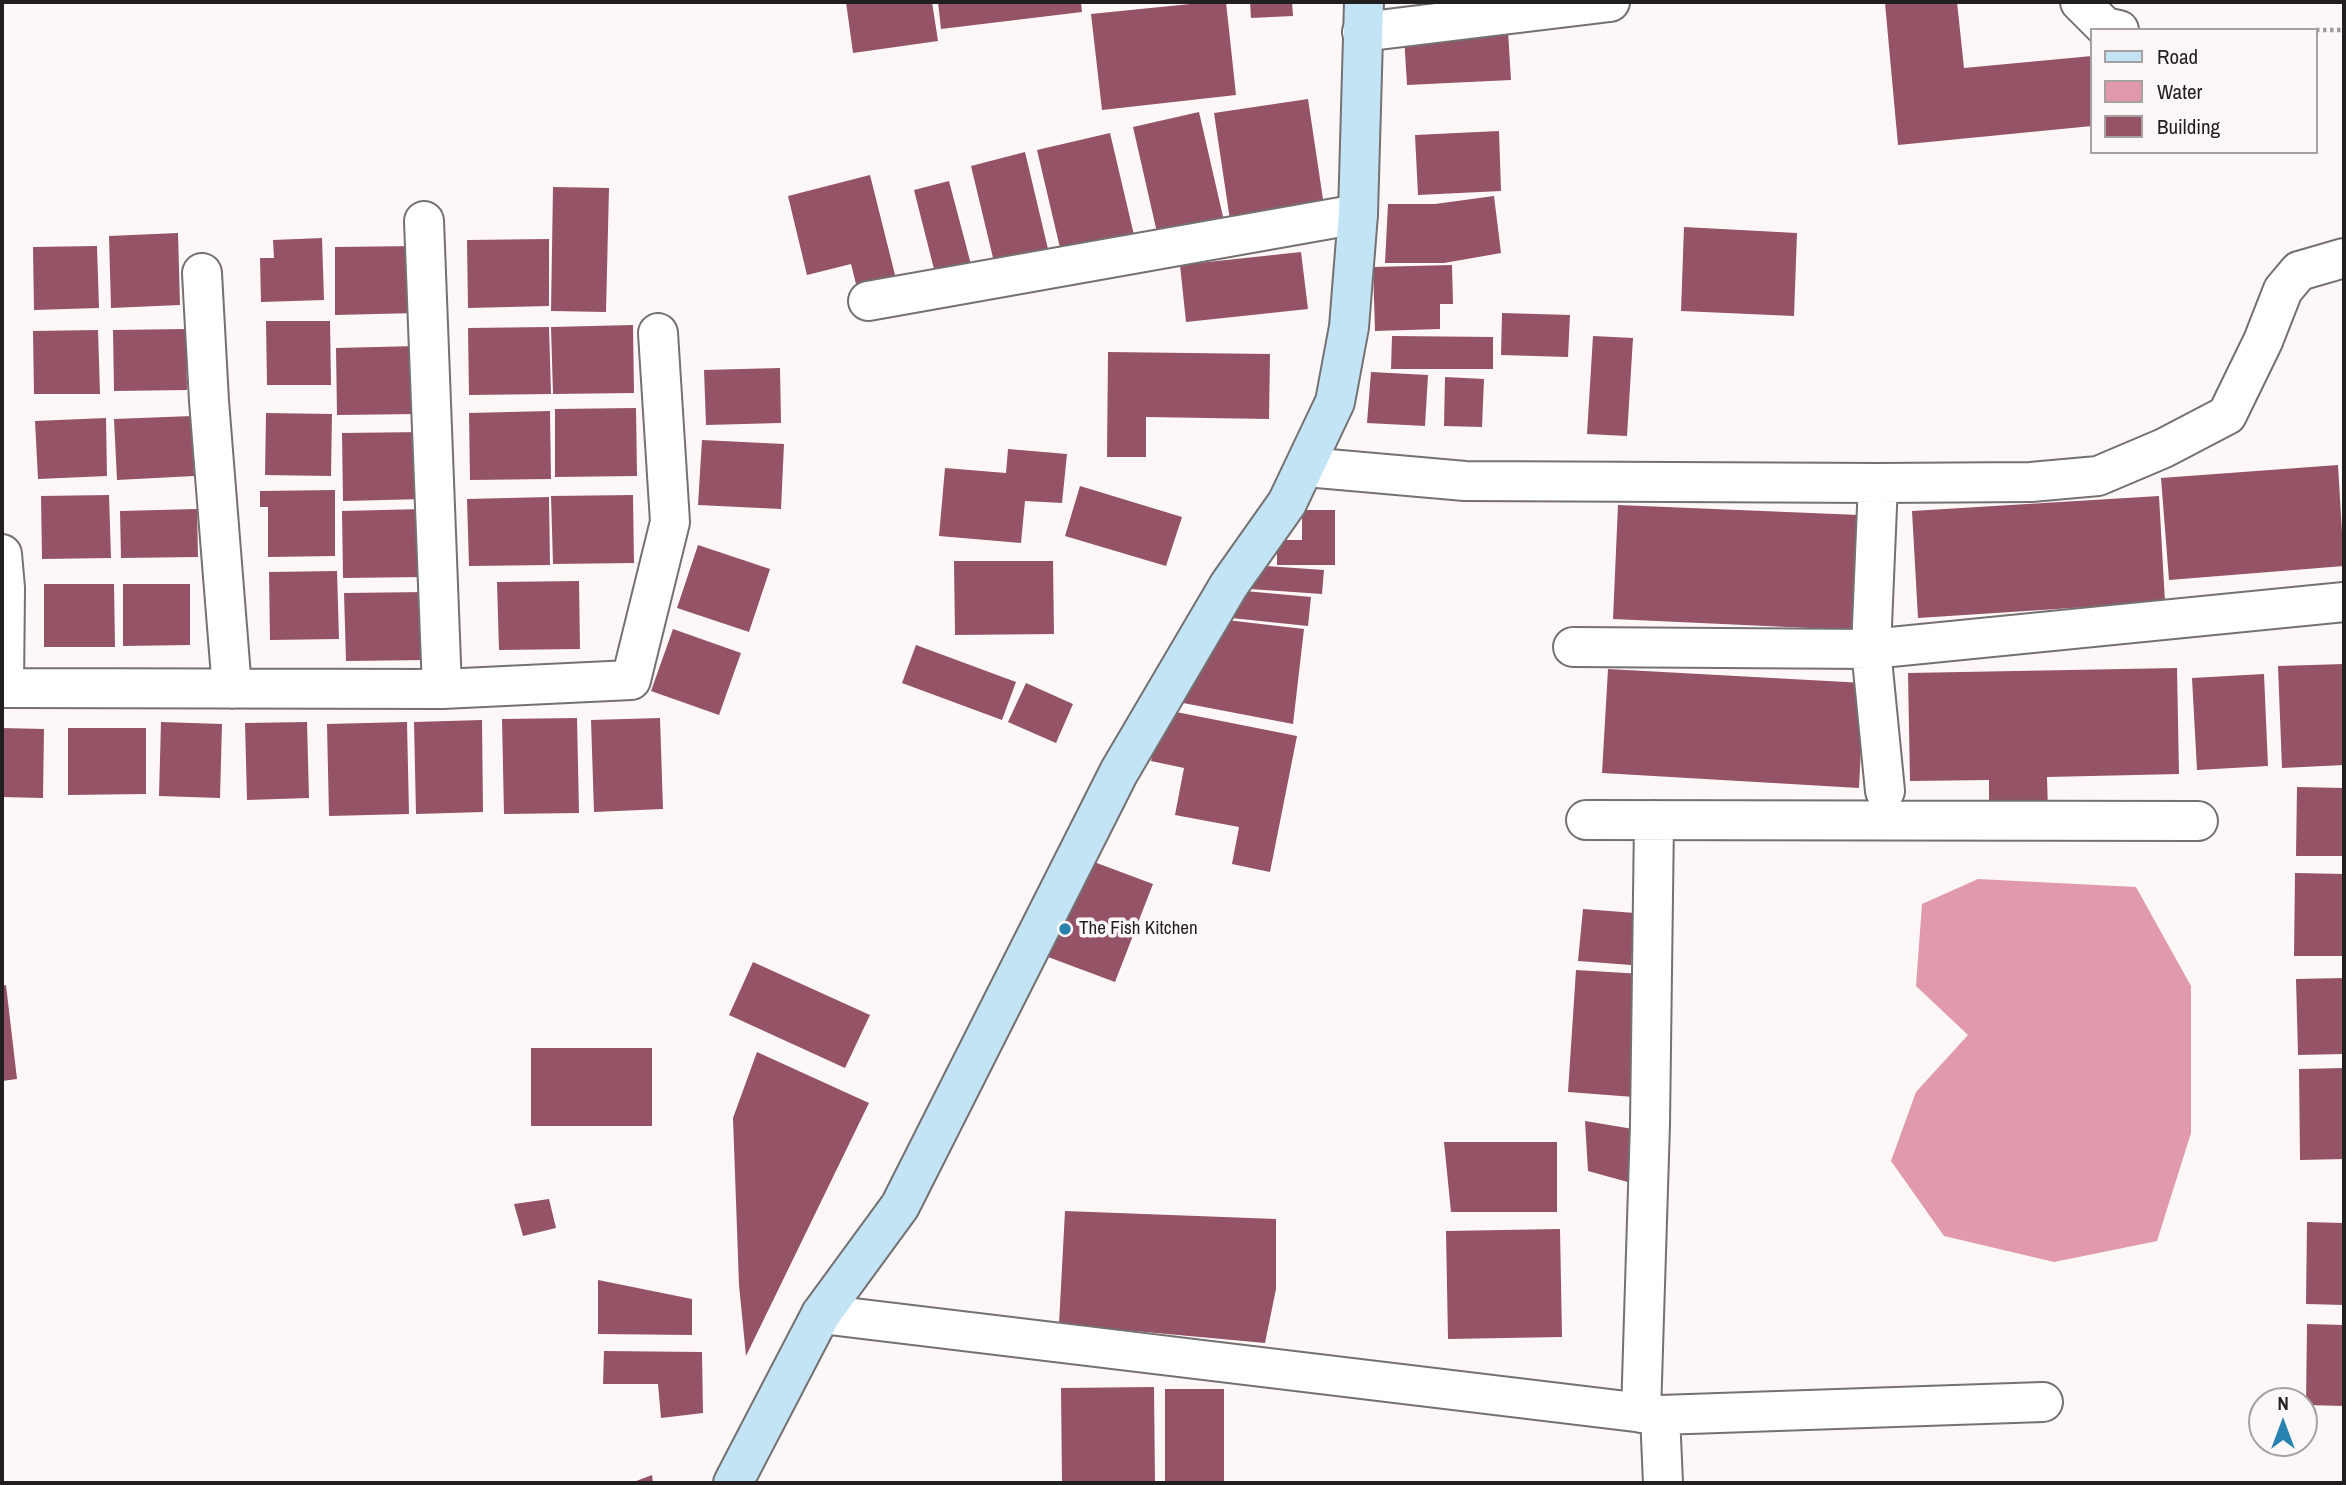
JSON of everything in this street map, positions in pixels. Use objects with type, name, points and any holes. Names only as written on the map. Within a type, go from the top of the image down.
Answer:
[{"type":"street","points":[[733,1483],[821,1314],[900,1206],[1119,772],[1229,585],[1287,503],[1335,401],[1349,327],[1358,214],[1363,17],[1610,2]]},
{"type":"street","points":[[2080,2],[2105,27],[2110,28]]},
{"type":"street","points":[[868,301],[1358,214]]},
{"type":"street","points":[[424,221],[442,689]]},
{"type":"street","points":[[1306,467],[1465,481],[2031,482],[2098,476],[2165,448],[2227,415],[2263,341],[2283,290],[2299,271],[2344,258]]},
{"type":"street","points":[[202,273],[232,689]]},
{"type":"street","points":[[3,576],[4,688],[442,689],[631,680],[670,522],[658,333]]},
{"type":"street","points":[[1878,483],[1871,649],[1885,791]]},
{"type":"street","points":[[1573,647],[1871,649],[2344,602]]},
{"type":"street","points":[[1586,820],[2198,821]]},
{"type":"street","points":[[1654,820],[1650,1414],[1663,1483]]},
{"type":"street","points":[[821,1314],[1650,1414],[2043,1402]]},
{"type":"path","points":[[2318,30],[2344,30]]},
{"type":"water","points":[[1978,879],[2136,887],[2191,986],[2191,1133],[2157,1241],[2054,1262],[1944,1236],[1891,1161],[1916,1092],[1968,1035],[1916,986],[1922,904]]},
{"type":"building","points":[[846,2],[932,2],[938,41],[853,53]]},
{"type":"building","points":[[938,2],[1081,2],[1082,12],[941,29]]},
{"type":"building","points":[[1226,2],[1236,95],[1102,110],[1091,14]]},
{"type":"building","points":[[1250,2],[1292,2],[1293,16],[1251,18]]},
{"type":"building","points":[[1957,2],[1964,68],[2090,56],[2090,126],[1898,145],[1885,3]]},
{"type":"building","points":[[1508,31],[1511,80],[1407,85],[1404,36]]},
{"type":"building","points":[[1308,99],[1324,206],[1230,220],[1214,113]]},
{"type":"building","points":[[1199,112],[1224,221],[1158,237],[1133,127]]},
{"type":"building","points":[[1499,131],[1501,191],[1418,195],[1415,135]]},
{"type":"building","points":[[1110,133],[1134,235],[1061,252],[1037,150]]},
{"type":"building","points":[[1025,152],[1048,249],[994,262],[971,166]]},
{"type":"building","points":[[870,175],[897,283],[858,292],[851,264],[807,275],[788,196]]},
{"type":"building","points":[[949,181],[973,272],[937,281],[914,190]]},
{"type":"building","points":[[553,187],[609,188],[606,312],[551,311]]},
{"type":"building","points":[[1494,196],[1501,253],[1444,263],[1385,263],[1388,204],[1435,204]]},
{"type":"building","points":[[1684,227],[1797,233],[1794,316],[1681,311]]},
{"type":"building","points":[[178,233],[180,305],[111,308],[109,236]]},
{"type":"building","points":[[322,238],[324,300],[261,302],[260,258],[274,258],[273,240]]},
{"type":"building","points":[[549,239],[549,306],[468,308],[467,240]]},
{"type":"building","points":[[97,246],[99,308],[34,310],[33,247]]},
{"type":"building","points":[[416,246],[417,313],[335,315],[335,247]]},
{"type":"building","points":[[1301,252],[1308,309],[1186,322],[1180,265]]},
{"type":"building","points":[[1452,265],[1453,304],[1440,304],[1440,329],[1375,331],[1373,267]]},
{"type":"building","points":[[1502,313],[1570,315],[1568,357],[1501,355]]},
{"type":"building","points":[[266,321],[330,321],[331,385],[267,385]]},
{"type":"building","points":[[633,325],[634,393],[553,394],[551,327]]},
{"type":"building","points":[[549,327],[551,394],[469,395],[468,328]]},
{"type":"building","points":[[186,329],[187,390],[114,391],[113,330]]},
{"type":"building","points":[[98,330],[100,394],[34,394],[33,331]]},
{"type":"building","points":[[1392,336],[1493,337],[1493,369],[1391,369]]},
{"type":"building","points":[[1593,336],[1633,338],[1627,436],[1587,434]]},
{"type":"building","points":[[418,346],[419,414],[337,415],[336,348]]},
{"type":"building","points":[[1108,352],[1270,354],[1269,419],[1146,417],[1146,457],[1107,457]]},
{"type":"building","points":[[780,368],[781,423],[706,425],[704,370]]},
{"type":"building","points":[[1371,372],[1428,375],[1425,426],[1367,423]]},
{"type":"building","points":[[1445,377],[1484,379],[1482,427],[1444,426]]},
{"type":"building","points":[[636,408],[637,476],[555,477],[555,409]]},
{"type":"building","points":[[550,411],[551,479],[470,480],[469,413]]},
{"type":"building","points":[[266,413],[332,414],[331,476],[265,475]]},
{"type":"building","points":[[192,416],[194,476],[117,480],[114,419]]},
{"type":"building","points":[[106,418],[107,476],[38,479],[35,421]]},
{"type":"building","points":[[423,432],[425,499],[343,501],[342,433]]},
{"type":"building","points":[[702,440],[784,444],[781,509],[698,505]]},
{"type":"building","points":[[1008,449],[1067,454],[1062,503],[1025,501],[1021,543],[939,536],[945,468],[1006,473]]},
{"type":"building","points":[[2338,465],[2344,566],[2169,580],[2161,478]]},
{"type":"building","points":[[1080,486],[1182,517],[1166,566],[1065,536]]},
{"type":"building","points":[[335,490],[335,556],[268,557],[268,507],[260,507],[260,491]]},
{"type":"building","points":[[109,495],[111,558],[42,559],[41,496]]},
{"type":"building","points":[[633,495],[634,563],[553,564],[551,496]]},
{"type":"building","points":[[2159,496],[2165,602],[1918,618],[1912,511]]},
{"type":"building","points":[[549,497],[550,565],[469,566],[467,499]]},
{"type":"building","points":[[1618,505],[1859,515],[1853,630],[1613,619]]},
{"type":"building","points":[[197,509],[198,557],[121,558],[120,511]]},
{"type":"building","points":[[423,509],[425,577],[343,578],[342,511]]},
{"type":"building","points":[[1302,510],[1335,510],[1335,565],[1277,565],[1277,540],[1302,540]]},
{"type":"building","points":[[698,545],[770,569],[749,632],[677,608]]},
{"type":"building","points":[[954,561],[1053,561],[1054,634],[955,635]]},
{"type":"building","points":[[1252,565],[1324,570],[1322,594],[1250,589]]},
{"type":"building","points":[[337,571],[339,639],[270,640],[269,572]]},
{"type":"building","points":[[579,581],[580,649],[499,650],[497,582]]},
{"type":"building","points":[[44,584],[114,584],[115,647],[44,647]]},
{"type":"building","points":[[123,584],[190,584],[190,645],[123,646]]},
{"type":"building","points":[[1234,590],[1311,597],[1308,626],[1231,618]]},
{"type":"building","points":[[427,592],[427,660],[346,661],[344,593]]},
{"type":"building","points":[[1218,619],[1304,629],[1293,724],[1178,702]]},
{"type":"building","points":[[673,629],[741,653],[719,715],[651,691]]},
{"type":"building","points":[[916,645],[1016,682],[1002,720],[902,683]]},
{"type":"building","points":[[2344,664],[2344,765],[2282,768],[2278,666]]},
{"type":"building","points":[[2177,668],[2179,774],[2047,777],[2048,810],[1989,812],[1989,780],[1910,781],[1908,673]]},
{"type":"building","points":[[1608,669],[1864,683],[1859,788],[1602,773]]},
{"type":"building","points":[[2264,674],[2268,766],[2197,770],[2192,678]]},
{"type":"building","points":[[1026,683],[1073,704],[1056,743],[1008,722]]},
{"type":"building","points":[[1161,709],[1297,736],[1270,872],[1232,864],[1239,827],[1175,815],[1184,768],[1151,761]]},
{"type":"building","points":[[577,718],[579,813],[504,814],[502,719]]},
{"type":"building","points":[[660,718],[663,809],[594,812],[591,720]]},
{"type":"building","points":[[482,720],[483,812],[416,814],[414,722]]},
{"type":"building","points":[[161,722],[222,724],[220,798],[159,796]]},
{"type":"building","points":[[307,722],[309,798],[247,800],[245,723]]},
{"type":"building","points":[[407,722],[409,814],[329,816],[327,724]]},
{"type":"building","points":[[2,728],[44,729],[43,798],[2,797]]},
{"type":"building","points":[[68,728],[146,728],[146,794],[68,795]]},
{"type":"building","points":[[2297,787],[2344,788],[2344,856],[2296,856]]},
{"type":"building","points":[[1078,856],[1153,884],[1115,982],[1040,954]]},
{"type":"building","points":[[2295,873],[2344,874],[2344,956],[2294,956]]},
{"type":"building","points":[[1583,909],[1635,913],[1631,965],[1578,961]]},
{"type":"building","points":[[753,962],[870,1015],[845,1068],[729,1015]]},
{"type":"building","points":[[1576,970],[1642,974],[1634,1097],[1568,1092]]},
{"type":"building","points":[[2344,978],[2344,1054],[2298,1055],[2296,979]]},
{"type":"building","points":[[6,985],[17,1079],[2,1081],[2,986]]},
{"type":"building","points":[[531,1048],[652,1048],[652,1126],[531,1126]]},
{"type":"building","points":[[757,1052],[869,1103],[746,1356],[739,1285],[733,1118]]},
{"type":"building","points":[[2344,1068],[2344,1159],[2300,1160],[2299,1069]]},
{"type":"building","points":[[1585,1121],[1639,1130],[1635,1184],[1588,1171]]},
{"type":"building","points":[[1444,1142],[1557,1142],[1557,1212],[1451,1212]]},
{"type":"building","points":[[549,1199],[556,1228],[523,1236],[514,1204]]},
{"type":"building","points":[[1065,1211],[1276,1219],[1276,1289],[1265,1343],[1059,1324]]},
{"type":"building","points":[[2307,1222],[2344,1223],[2344,1305],[2306,1304]]},
{"type":"building","points":[[1560,1229],[1562,1337],[1448,1339],[1446,1231]]},
{"type":"building","points":[[598,1280],[692,1299],[692,1335],[598,1334]]},
{"type":"building","points":[[2307,1324],[2344,1325],[2344,1406],[2318,1405],[2318,1387],[2306,1387]]},
{"type":"building","points":[[604,1351],[702,1352],[703,1413],[661,1418],[658,1384],[603,1384]]},
{"type":"building","points":[[1154,1387],[1155,1483],[1062,1483],[1061,1388]]},
{"type":"building","points":[[1165,1389],[1224,1389],[1224,1483],[1165,1483]]},
{"type":"building","points":[[652,1475],[653,1483],[631,1483]]},
{"type":"place","name":"The Fish Kitchen","points":[[1065,929]]}]
